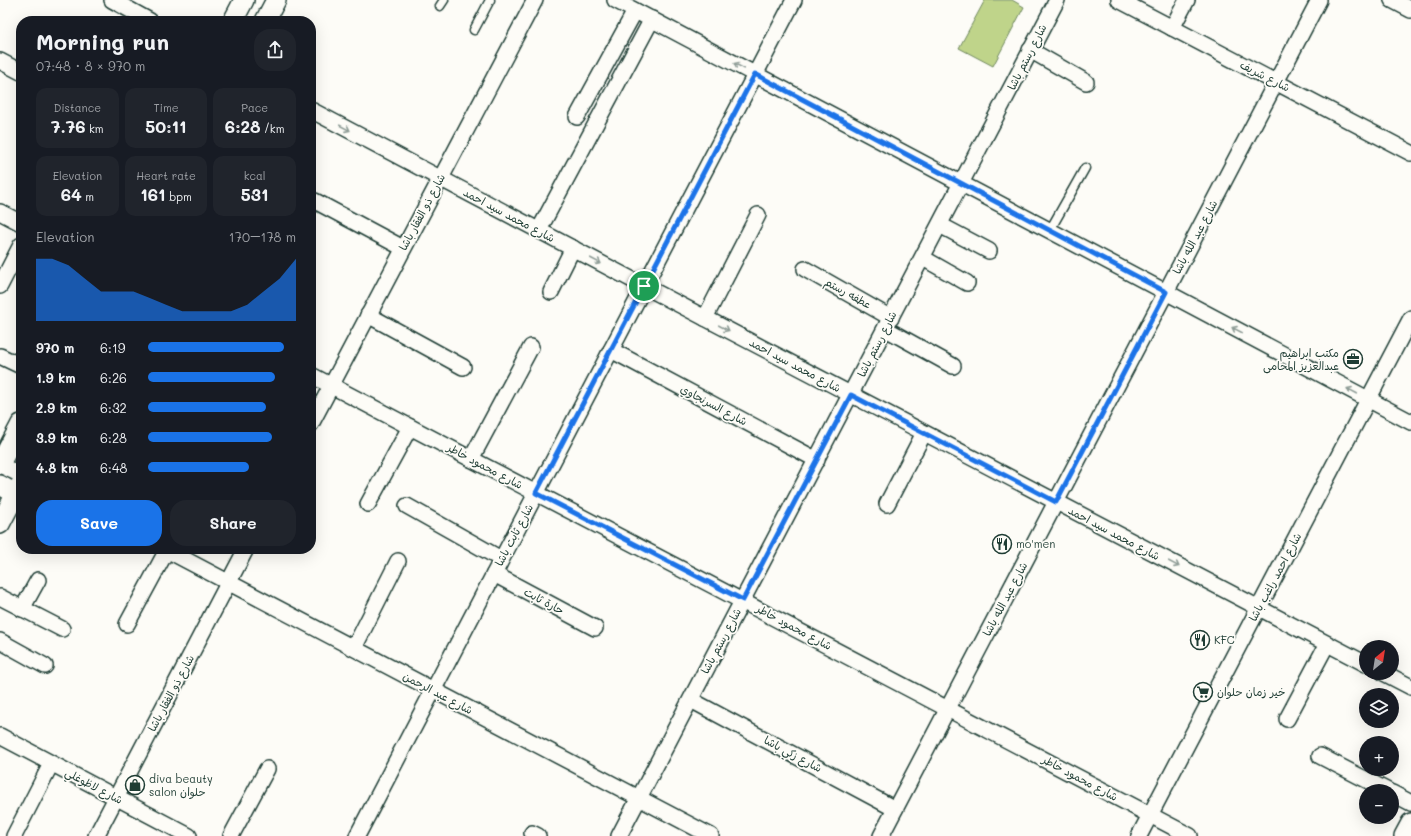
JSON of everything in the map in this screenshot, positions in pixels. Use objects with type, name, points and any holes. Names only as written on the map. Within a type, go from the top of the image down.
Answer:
[{"type":"street","points":[[236,16],[244,0]]},
{"type":"street","points":[[268,16],[276,0]]},
{"type":"street","name":"شارع ذو الفقار باشا","points":[[316,414],[535,0]]},
{"type":"street","points":[[615,0],[633,6],[652,19],[1411,422]]},
{"type":"street","name":"شارع ثابت باشا","points":[[357,836],[794,0]]},
{"type":"street","name":"شارع رستم باشا","points":[[619,836],[962,184],[1057,0]]},
{"type":"street","name":"شارع شريف","points":[[1118,0],[1411,154]]},
{"type":"street","points":[[1172,28],[1187,0]]},
{"type":"street","name":"شارع عبد الله باشا","points":[[881,836],[1319,0]]},
{"type":"street","points":[[1392,0],[1411,10]]},
{"type":"street","points":[[118,2],[142,16]]},
{"type":"street","points":[[577,117],[633,6]]},
{"type":"street","points":[[539,230],[652,19]]},
{"type":"street","points":[[1030,50],[1086,82]]},
{"type":"street","points":[[0,61],[16,69]]},
{"type":"street","name":"شارع محمد سيد احمد","points":[[316,113],[851,395],[1359,660]]},
{"type":"street","points":[[316,202],[403,248]]},
{"type":"street","points":[[0,212],[16,220]]},
{"type":"street","points":[[705,318],[758,215]]},
{"type":"street","points":[[940,225],[989,251]]},
{"type":"street","points":[[551,292],[573,248]]},
{"type":"street","points":[[0,286],[16,255]]},
{"type":"street","points":[[923,258],[967,283]]},
{"type":"street","name":"عطفه رستم","points":[[805,269],[953,366]]},
{"type":"street","points":[[368,315],[462,367]]},
{"type":"street","name":"شارع احمد راغب باشا","points":[[1139,836],[1411,318]]},
{"type":"street","points":[[472,459],[531,346]]},
{"type":"street","name":"شارع السرنجاوي","points":[[611,350],[817,460]]},
{"type":"street","points":[[0,356],[16,364]]},
{"type":"street","name":"شارع محمود خاطر","points":[[316,378],[743,600],[1190,836]]},
{"type":"street","points":[[368,504],[410,427]]},
{"type":"street","points":[[887,504],[924,433]]},
{"type":"street","points":[[16,434],[0,464],[16,472]]},
{"type":"street","points":[[0,524],[12,488]]},
{"type":"street","points":[[407,506],[501,559]]},
{"type":"street","points":[[127,624],[163,554]]},
{"type":"street","name":"شارع عبد الرحمن","points":[[176,554],[712,836]]},
{"type":"street","name":"شارع ذو الفقار باشا","points":[[96,836],[243,554]]},
{"type":"street","points":[[354,648],[398,561]]},
{"type":"street","name":"حارة ثابت","points":[[494,574],[595,628]]},
{"type":"street","points":[[22,609],[38,580]]},
{"type":"street","points":[[0,597],[62,629]]},
{"type":"street","points":[[0,642],[45,666]]},
{"type":"street","points":[[1287,719],[1327,644]]},
{"type":"street","points":[[1398,680],[1411,687]]},
{"type":"street","name":"شارع زكي باشا","points":[[691,700],[895,809]]},
{"type":"street","name":"شارع لاظوغلي","points":[[0,736],[189,836]]},
{"type":"street","points":[[1320,756],[1374,784]]},
{"type":"street","points":[[14,836],[52,764]]},
{"type":"street","points":[[231,836],[267,769]]},
{"type":"street","points":[[1399,797],[1411,803]]},
{"type":"street","points":[[1404,836],[1411,823]]},
{"type":"lane","points":[[474,30],[490,0]]},
{"type":"lane","points":[[1050,230],[1085,168]]},
{"type":"green space","points":[[985,0],[1012,0],[1024,7],[993,66],[959,48]]},
{"type":"place","name":"مكتب ابراهيم عبدالعزيز المحامى","points":[[1353,359]]},
{"type":"place","name":"mo'men","points":[[1002,544]]},
{"type":"place","name":"KFC","points":[[1200,640]]},
{"type":"place","name":"خير زمان حلوان","points":[[1203,692]]},
{"type":"place","name":"diva beauty salon حلوان","points":[[135,785]]},
{"type":"route","points":[[755,74],[1166,292],[1056,502],[851,395],[743,600],[536,493],[644,286],[755,74]]}]
